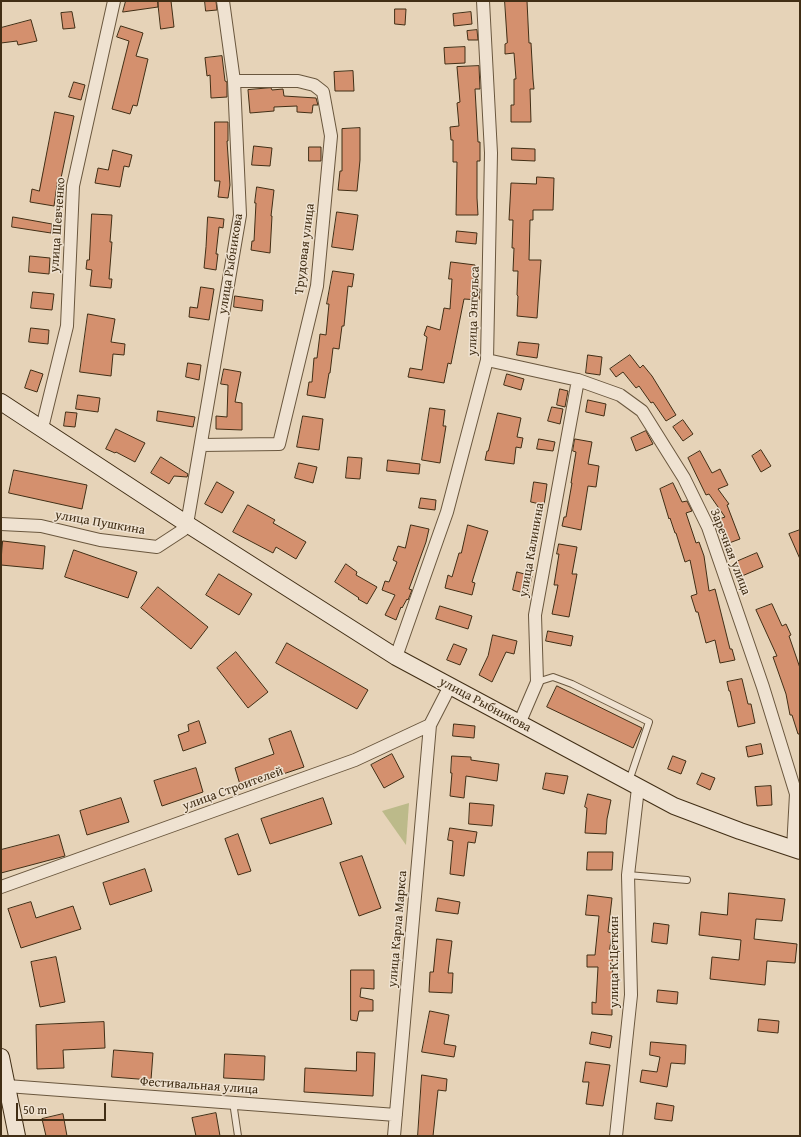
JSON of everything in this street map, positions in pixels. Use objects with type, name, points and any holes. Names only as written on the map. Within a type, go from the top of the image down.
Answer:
[{"type":"street","name":"улица Шевченко","points":[[42,428],[67,326],[73,186],[114,1]]},
{"type":"street","name":"улица Рыбникова","points":[[187,524],[240,215],[234,81],[223,1]]},
{"type":"street","name":"улица Энгельса","points":[[396,657],[447,512],[487,360],[491,153],[483,1]]},
{"type":"street","name":"Трудовая улица","points":[[201,445],[279,444],[317,286],[329,159],[331,136],[323,92],[314,85],[298,81],[234,81]]},
{"type":"street","name":"Заречная улица","points":[[487,360],[578,380],[620,396],[642,411],[684,478],[708,527],[763,687],[796,794],[797,850]]},
{"type":"street","name":"улица Калинина","points":[[520,724],[537,682],[535,615],[578,380]]},
{"type":"street","name":"улица Рыбникова","points":[[1,402],[187,524],[396,657],[674,806],[740,831],[797,850]]},
{"type":"street","name":"улица Пушкина","points":[[1,524],[41,526],[100,540],[157,547],[184,530],[187,524]]},
{"type":"street","points":[[430,725],[450,686]]},
{"type":"street","name":"улица Строителей","points":[[1,887],[355,760],[430,725]]},
{"type":"street","name":"улица Карла Маркса","points":[[394,1136],[430,725]]},
{"type":"street","name":"улица К.Цеткин","points":[[616,1136],[631,995],[628,875],[633,785]]},
{"type":"street","points":[[1,1057],[4,1087],[17,1136]]},
{"type":"street","name":"Фестивальная улица","points":[[4,1087],[232,1102],[396,1115]]},
{"type":"lane","points":[[537,682],[553,677],[572,684],[649,722],[633,785]]},
{"type":"lane","points":[[628,875],[687,880]]},
{"type":"lane","points":[[232,1102],[238,1136]]},
{"type":"shaded area","points":[[409,803],[406,845],[382,811]]},
{"type":"building","points":[[126,1],[158,1],[158,7],[123,12]]},
{"type":"building","points":[[158,1],[171,1],[174,27],[161,29]]},
{"type":"building","points":[[205,1],[216,1],[217,10],[206,11]]},
{"type":"building","points":[[505,1],[527,1],[529,43],[531,43],[534,89],[530,89],[531,122],[511,122],[511,105],[514,105],[514,79],[516,79],[514,53],[505,54],[505,44],[507,43]]},
{"type":"building","points":[[395,9],[406,9],[405,25],[395,24]]},
{"type":"building","points":[[72,12],[75,28],[63,29],[61,13]]},
{"type":"building","points":[[471,12],[472,24],[454,26],[453,14]]},
{"type":"building","points":[[31,20],[37,41],[18,45],[17,41],[1,43],[1,28]]},
{"type":"building","points":[[121,26],[143,33],[136,56],[148,59],[137,106],[133,105],[130,114],[112,109],[129,41],[117,37]]},
{"type":"building","points":[[477,30],[478,40],[468,40],[467,31]]},
{"type":"building","points":[[465,47],[465,63],[445,64],[444,48]]},
{"type":"building","points":[[222,56],[225,81],[227,82],[227,97],[211,98],[210,75],[207,76],[205,58]]},
{"type":"building","points":[[479,66],[480,89],[475,89],[478,142],[480,142],[480,161],[477,161],[478,215],[456,215],[457,162],[453,162],[453,140],[451,140],[450,127],[459,126],[457,103],[460,102],[457,67]]},
{"type":"building","points":[[353,71],[354,91],[335,91],[334,72]]},
{"type":"building","points":[[74,82],[85,85],[81,100],[69,97]]},
{"type":"building","points":[[271,88],[272,90],[283,89],[284,96],[316,98],[318,105],[313,105],[312,113],[297,112],[297,106],[274,107],[274,111],[250,113],[248,90]]},
{"type":"building","points":[[55,112],[74,116],[61,178],[58,178],[54,206],[30,202],[32,189],[39,191]]},
{"type":"building","points":[[215,122],[228,122],[227,141],[230,185],[228,198],[218,197],[220,181],[215,181]]},
{"type":"building","points":[[360,128],[360,160],[357,191],[338,190],[340,171],[342,171],[342,129]]},
{"type":"building","points":[[254,146],[272,148],[270,166],[252,165]]},
{"type":"building","points":[[309,147],[321,147],[321,161],[309,161]]},
{"type":"building","points":[[512,148],[535,149],[535,161],[512,160]]},
{"type":"building","points":[[113,150],[132,155],[129,167],[124,166],[120,187],[95,183],[98,168],[108,170]]},
{"type":"building","points":[[537,177],[554,178],[553,210],[533,210],[533,220],[530,220],[529,260],[541,260],[537,318],[517,316],[518,271],[513,271],[513,220],[509,220],[511,183],[536,184]]},
{"type":"building","points":[[257,187],[274,190],[271,216],[270,253],[251,250],[252,241],[254,241]]},
{"type":"building","points":[[337,212],[358,215],[353,250],[332,247]]},
{"type":"building","points":[[92,214],[112,215],[110,242],[112,242],[109,279],[112,279],[111,288],[90,286],[92,270],[86,269],[87,260],[89,260]]},
{"type":"building","points":[[13,217],[52,224],[51,233],[12,227]]},
{"type":"building","points":[[208,217],[224,219],[223,228],[219,227],[216,270],[204,268]]},
{"type":"building","points":[[457,231],[477,233],[476,244],[456,242]]},
{"type":"building","points":[[30,256],[50,258],[49,274],[29,272]]},
{"type":"building","points":[[451,262],[475,265],[472,288],[480,289],[479,300],[464,299],[451,364],[448,363],[444,383],[408,377],[410,368],[422,370],[427,337],[424,335],[427,326],[440,330],[444,308],[450,309],[452,279],[449,279]]},
{"type":"building","points":[[333,271],[354,274],[352,287],[348,286],[344,326],[342,326],[339,349],[333,348],[325,398],[307,395],[309,382],[312,382],[314,358],[317,358],[320,334],[326,335],[329,304],[327,304]]},
{"type":"building","points":[[201,287],[214,289],[209,320],[189,317],[190,307],[197,308]]},
{"type":"building","points":[[33,292],[54,294],[52,310],[31,308]]},
{"type":"building","points":[[235,296],[263,300],[262,311],[234,307]]},
{"type":"building","points":[[88,314],[115,319],[111,342],[125,344],[124,355],[113,354],[111,376],[80,372]]},
{"type":"building","points":[[31,328],[49,330],[48,344],[29,342]]},
{"type":"building","points":[[519,342],[539,344],[537,358],[517,355]]},
{"type":"building","points":[[588,355],[602,357],[600,375],[586,373]]},
{"type":"building","points":[[630,355],[640,368],[643,365],[652,376],[676,415],[666,421],[653,402],[651,403],[639,386],[636,388],[623,372],[616,377],[610,369]]},
{"type":"building","points":[[188,363],[201,365],[199,380],[186,377]]},
{"type":"building","points":[[224,369],[241,372],[235,402],[242,403],[242,430],[216,429],[216,416],[227,417],[228,385],[221,384]]},
{"type":"building","points":[[31,370],[43,374],[37,392],[25,388]]},
{"type":"building","points":[[507,374],[524,379],[521,390],[504,385]]},
{"type":"building","points":[[560,389],[568,391],[565,407],[557,405]]},
{"type":"building","points":[[78,395],[100,398],[98,412],[76,409]]},
{"type":"building","points":[[588,400],[606,404],[604,416],[586,412]]},
{"type":"building","points":[[552,407],[563,409],[560,424],[548,421]]},
{"type":"building","points":[[430,408],[445,410],[443,426],[446,426],[440,463],[422,460]]},
{"type":"building","points":[[158,411],[195,417],[193,427],[157,421]]},
{"type":"building","points":[[66,412],[77,413],[75,427],[64,426]]},
{"type":"building","points":[[498,413],[521,418],[517,437],[523,438],[521,448],[516,447],[514,464],[485,460]]},
{"type":"building","points":[[303,416],[323,419],[319,450],[297,447]]},
{"type":"building","points":[[683,420],[693,434],[683,441],[673,427]]},
{"type":"building","points":[[116,429],[145,443],[135,462],[116,452],[115,453],[106,449]]},
{"type":"building","points":[[646,431],[653,444],[636,451],[631,438]]},
{"type":"building","points":[[539,439],[555,442],[553,451],[537,449]]},
{"type":"building","points":[[575,439],[592,442],[588,464],[599,466],[596,487],[588,486],[581,530],[562,526],[564,517],[566,517],[572,483],[576,452],[573,451]]},
{"type":"building","points":[[761,450],[771,466],[761,472],[752,456]]},
{"type":"building","points":[[700,451],[712,473],[720,469],[728,485],[718,489],[729,504],[727,505],[740,539],[729,543],[719,519],[725,517],[709,494],[706,495],[688,458]]},
{"type":"building","points":[[161,457],[188,474],[187,477],[174,476],[169,484],[151,473]]},
{"type":"building","points":[[348,457],[362,458],[360,479],[346,478]]},
{"type":"building","points":[[388,460],[420,464],[419,474],[387,471]]},
{"type":"building","points":[[299,463],[317,467],[313,483],[295,478]]},
{"type":"building","points":[[14,470],[87,485],[82,509],[9,493]]},
{"type":"building","points":[[217,482],[234,492],[222,513],[205,504]]},
{"type":"building","points":[[534,482],[547,484],[544,505],[531,502]]},
{"type":"building","points":[[673,483],[682,502],[687,501],[692,511],[686,513],[696,543],[699,542],[704,556],[709,591],[715,589],[730,649],[732,649],[735,660],[720,663],[715,640],[706,643],[698,612],[696,612],[691,596],[697,594],[690,560],[685,562],[676,533],[670,518],[669,519],[660,489]]},
{"type":"building","points":[[421,498],[436,500],[435,510],[419,508]]},
{"type":"building","points":[[248,505],[275,520],[273,523],[306,542],[296,559],[276,547],[273,553],[233,532]]},
{"type":"building","points":[[411,525],[429,529],[426,542],[409,589],[412,590],[408,600],[407,599],[402,608],[401,607],[396,620],[385,615],[395,595],[382,590],[385,581],[389,582],[397,562],[393,560],[398,546],[405,548]]},
{"type":"building","points":[[468,525],[488,531],[472,582],[475,583],[472,595],[445,588],[448,575],[452,577],[459,553],[461,553]]},
{"type":"building","points":[[800,530],[800,559],[789,534]]},
{"type":"building","points":[[3,541],[45,546],[43,569],[1,565]]},
{"type":"building","points":[[559,544],[577,547],[572,574],[577,574],[569,617],[552,614],[558,585],[554,585],[559,554],[557,554]]},
{"type":"building","points":[[74,550],[137,572],[128,598],[65,577]]},
{"type":"building","points":[[757,553],[763,567],[742,576],[736,562]]},
{"type":"building","points":[[346,564],[357,572],[356,575],[377,587],[367,604],[335,582]]},
{"type":"building","points":[[517,572],[532,576],[528,594],[513,590]]},
{"type":"building","points":[[219,574],[252,594],[239,615],[206,595]]},
{"type":"building","points":[[158,587],[208,627],[191,649],[141,608]]},
{"type":"building","points":[[772,604],[782,626],[786,624],[791,635],[789,636],[800,668],[800,734],[798,734],[792,715],[790,715],[786,694],[773,657],[777,656],[756,610]]},
{"type":"building","points":[[440,606],[472,616],[468,629],[436,619]]},
{"type":"building","points":[[548,631],[573,636],[571,646],[546,641]]},
{"type":"building","points":[[493,635],[517,641],[514,654],[506,652],[492,682],[479,675],[488,656]]},
{"type":"building","points":[[287,643],[368,690],[357,709],[276,663]]},
{"type":"building","points":[[454,644],[467,649],[460,665],[447,660]]},
{"type":"building","points":[[236,652],[268,692],[248,708],[217,668]]},
{"type":"building","points":[[742,679],[748,704],[751,704],[755,723],[738,727],[727,682]]},
{"type":"building","points":[[557,686],[642,728],[633,748],[547,707]]},
{"type":"building","points":[[199,721],[206,743],[183,751],[178,735],[189,731],[188,725]]},
{"type":"building","points":[[454,724],[475,726],[474,738],[453,736]]},
{"type":"building","points":[[291,731],[304,767],[241,788],[235,768],[274,754],[269,739]]},
{"type":"building","points":[[761,744],[763,754],[748,757],[746,747]]},
{"type":"building","points":[[392,754],[404,777],[384,788],[371,765]]},
{"type":"building","points":[[452,756],[471,757],[471,760],[499,764],[497,781],[466,776],[464,798],[450,796]]},
{"type":"building","points":[[673,756],[686,761],[681,774],[668,769]]},
{"type":"building","points":[[196,768],[203,792],[162,806],[154,781]]},
{"type":"building","points":[[546,773],[568,776],[564,794],[543,789]]},
{"type":"building","points":[[702,773],[715,778],[710,790],[697,784]]},
{"type":"building","points":[[771,786],[772,805],[757,806],[755,787]]},
{"type":"building","points":[[588,794],[611,800],[606,834],[585,833],[587,808],[585,807]]},
{"type":"building","points":[[121,798],[129,822],[87,835],[80,811]]},
{"type":"building","points":[[323,798],[332,824],[270,844],[261,819]]},
{"type":"building","points":[[470,803],[494,805],[492,826],[469,824]]},
{"type":"building","points":[[450,828],[477,832],[475,843],[468,842],[464,876],[450,874],[453,841],[448,840]]},
{"type":"building","points":[[238,834],[251,871],[238,875],[225,839]]},
{"type":"building","points":[[59,835],[65,856],[1,873],[1,850]]},
{"type":"building","points":[[588,852],[613,852],[612,870],[587,870]]},
{"type":"building","points":[[362,856],[381,908],[359,916],[340,863]]},
{"type":"building","points":[[145,869],[152,891],[110,905],[103,883]]},
{"type":"building","points":[[729,893],[785,899],[782,921],[756,919],[754,939],[797,944],[795,963],[767,961],[765,985],[710,979],[712,957],[739,960],[741,940],[699,935],[701,912],[727,915]]},
{"type":"building","points":[[588,895],[612,898],[608,932],[612,933],[609,954],[612,954],[613,982],[615,982],[614,994],[612,994],[612,1015],[592,1014],[592,1002],[596,1003],[598,967],[587,967],[587,955],[595,955],[599,916],[586,915]]},
{"type":"building","points":[[438,898],[460,902],[458,914],[436,911]]},
{"type":"building","points":[[31,902],[36,918],[73,906],[81,929],[21,948],[8,909]]},
{"type":"building","points":[[654,923],[669,925],[667,944],[652,942]]},
{"type":"building","points":[[437,939],[452,941],[448,973],[453,973],[452,993],[429,992],[430,972],[433,972]]},
{"type":"building","points":[[56,957],[65,1002],[40,1007],[31,962]]},
{"type":"building","points":[[351,970],[374,970],[374,989],[361,988],[360,997],[373,1000],[373,1011],[359,1011],[357,1021],[351,1020]]},
{"type":"building","points":[[658,990],[678,992],[677,1004],[657,1002]]},
{"type":"building","points":[[430,1011],[449,1015],[444,1044],[456,1046],[454,1057],[422,1052]]},
{"type":"building","points":[[759,1019],[779,1021],[778,1033],[758,1031]]},
{"type":"building","points":[[104,1022],[105,1048],[63,1050],[64,1068],[37,1069],[36,1025]]},
{"type":"building","points":[[592,1032],[612,1036],[610,1048],[590,1044]]},
{"type":"building","points":[[651,1042],[686,1045],[685,1064],[671,1063],[667,1087],[640,1082],[642,1070],[657,1072],[660,1057],[650,1055]]},
{"type":"building","points":[[114,1050],[153,1053],[151,1080],[112,1077]]},
{"type":"building","points":[[357,1052],[375,1053],[373,1096],[304,1092],[305,1068],[356,1071]]},
{"type":"building","points":[[225,1054],[265,1056],[264,1080],[224,1078]]},
{"type":"building","points":[[586,1062],[610,1065],[603,1106],[586,1104],[589,1082],[583,1082]]},
{"type":"building","points":[[422,1075],[447,1079],[446,1091],[438,1090],[433,1136],[418,1136]]},
{"type":"building","points":[[657,1103],[674,1106],[672,1121],[655,1119]]},
{"type":"building","points":[[216,1113],[220,1136],[196,1136],[192,1118]]},
{"type":"building","points":[[63,1114],[67,1136],[46,1136],[42,1119]]}]
